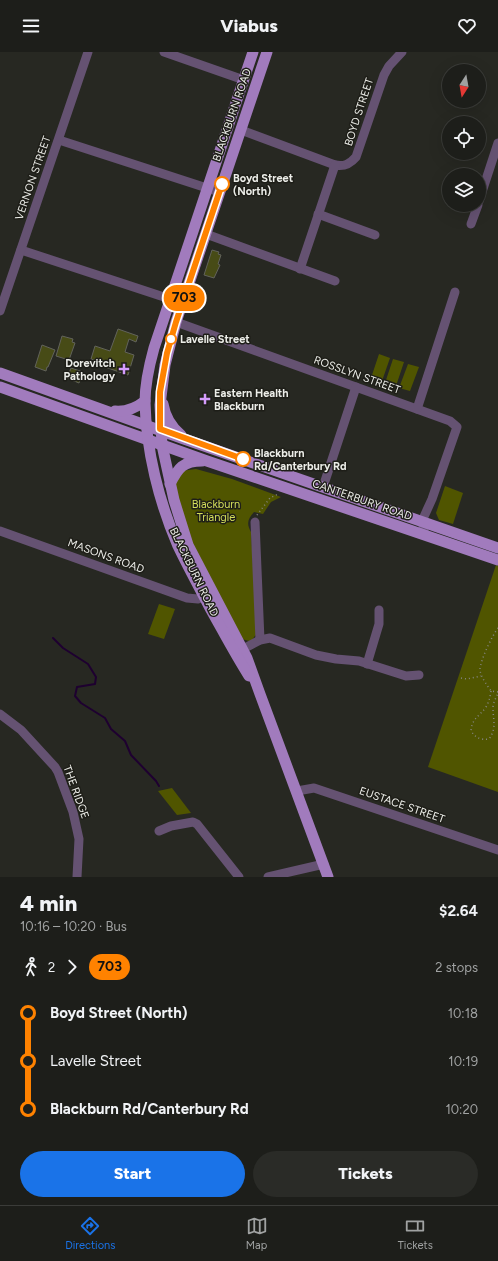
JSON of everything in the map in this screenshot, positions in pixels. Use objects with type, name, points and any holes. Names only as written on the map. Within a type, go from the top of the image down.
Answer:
[{"type":"main road","name":"BLACKBURN ROAD","points":[[253,52],[170,299],[151,361],[145,401],[147,440],[162,499],[171,528],[182,555],[208,595],[225,616],[239,651],[260,694],[328,877]]},
{"type":"main road","name":"BLACKBURN ROAD","points":[[239,651],[226,637],[188,545],[170,484],[162,445],[160,429],[160,392],[167,353],[176,322],[267,52]]},
{"type":"main road","name":"CANTERBURY ROAD","points":[[0,373],[160,429],[184,439],[498,548]]},
{"type":"main road","name":"CANTERBURY ROAD","points":[[0,387],[207,461],[498,560]]},
{"type":"main road","points":[[160,392],[164,411],[167,417],[174,430],[184,439]]},
{"type":"main road","points":[[106,410],[123,412],[135,408],[145,401]]},
{"type":"main road","points":[[170,484],[177,471],[183,465],[196,461],[207,461]]},
{"type":"main road","points":[[225,616],[227,629],[226,637]]},
{"type":"street","name":"VERNON STREET","points":[[0,311],[88,52]]},
{"type":"street","points":[[164,52],[244,80]]},
{"type":"street","name":"BOYD STREET","points":[[335,165],[342,167],[356,158],[384,75],[389,66],[402,52]]},
{"type":"street","points":[[241,130],[335,165],[300,268]]},
{"type":"street","points":[[59,140],[220,193]]},
{"type":"street","points":[[486,180],[497,149]]},
{"type":"street","points":[[471,224],[475,212]]},
{"type":"street","points":[[318,214],[375,235]]},
{"type":"street","points":[[206,234],[335,282]]},
{"type":"street","points":[[21,250],[170,299]]},
{"type":"street","points":[[417,409],[455,292]]},
{"type":"street","name":"ROSSLYN STREET","points":[[176,322],[450,421],[457,427],[432,499],[427,523]]},
{"type":"street","points":[[324,487],[356,387]]},
{"type":"street","points":[[255,522],[260,640]]},
{"type":"street","points":[[425,535],[427,523]]},
{"type":"street","name":"MASONS ROAD","points":[[0,531],[187,598],[198,599],[208,595]]},
{"type":"street","points":[[367,664],[379,624],[379,610]]},
{"type":"street","points":[[239,651],[260,640],[270,638],[316,655],[350,660],[399,674],[413,676],[419,675]]},
{"type":"street","name":"THE RIDGE","points":[[0,714],[21,730],[55,766],[58,772],[73,812],[79,839],[77,877]]},
{"type":"street","name":"EUSTACE STREET","points":[[297,791],[314,788],[498,850]]},
{"type":"street","points":[[159,831],[171,826],[193,822],[197,824],[239,877]]},
{"type":"street","points":[[268,877],[324,864]]},
{"type":"path","points":[[255,522],[257,516],[270,498],[281,493],[276,490]]},
{"type":"path","points":[[491,691],[498,693],[493,708],[493,733],[489,738],[482,739],[475,737],[470,731],[471,723],[486,708],[490,700],[491,691],[482,675],[480,668],[494,633],[498,628]]},
{"type":"path","points":[[461,678],[467,679],[482,675]]},
{"type":"green space","points":[[379,354],[390,358],[382,381],[371,378]]},
{"type":"green space","points":[[393,359],[404,362],[396,386],[385,383]]},
{"type":"green space","points":[[408,364],[419,367],[410,391],[399,388]]},
{"type":"green space","name":"Blackburn Triangle","points":[[196,469],[232,479],[281,497],[271,502],[263,514],[254,512],[248,521],[251,532],[257,633],[252,640],[249,641],[242,639],[188,535],[179,504],[175,481],[181,471]]},
{"type":"green space","points":[[445,486],[463,493],[453,524],[439,520],[436,513]]},
{"type":"green space","points":[[496,565],[498,566],[498,792],[428,767]]},
{"type":"green space","points":[[159,604],[175,609],[164,639],[148,634]]},
{"type":"green space","points":[[172,788],[191,813],[177,815],[158,791]]},
{"type":"building","points":[[212,250],[219,252],[218,254],[221,255],[218,264],[220,265],[214,278],[204,275]]},
{"type":"building","points":[[118,329],[138,336],[136,342],[129,339],[125,352],[134,355],[128,375],[105,367],[106,364],[91,359],[95,346],[110,351]]},
{"type":"building","points":[[62,336],[73,339],[72,342],[75,343],[69,360],[56,356]]},
{"type":"building","points":[[42,345],[55,350],[46,371],[35,367]]},
{"type":"building","points":[[71,368],[83,372],[79,383],[67,378]]},
{"type":"waterway","points":[[53,638],[63,648],[88,664],[96,677],[95,684],[77,687],[75,696],[81,703],[105,718],[111,729],[125,741],[131,755],[159,786]]},
{"type":"bus line","name":"703","points":[[222,184],[167,353],[160,392],[160,429],[184,439],[243,459]]},
{"type":"place","name":"Boyd Street (North)","points":[[222,184]]},
{"type":"place","name":"Lavelle Street","points":[[171,339]]},
{"type":"place","name":"Dorevitch Pathology","points":[[124,369]]},
{"type":"place","name":"Eastern Health Blackburn","points":[[205,399]]},
{"type":"place","name":"Blackburn Rd/Canterbury Rd","points":[[243,459]]}]
